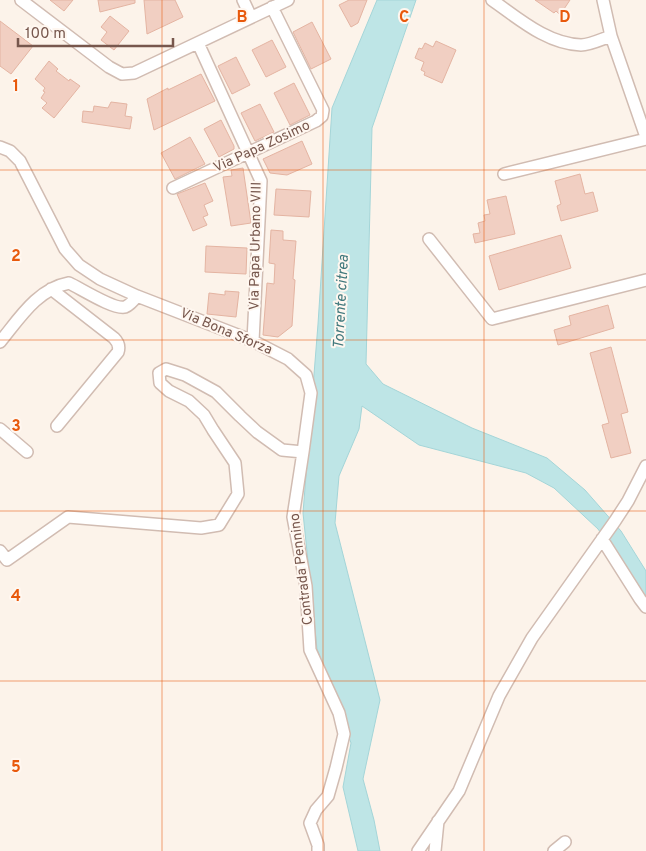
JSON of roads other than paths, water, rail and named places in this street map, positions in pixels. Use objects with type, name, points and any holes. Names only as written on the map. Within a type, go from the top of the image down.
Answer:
[{"type":"street","points":[[21,0],[109,67],[122,74],[134,72],[288,0]]},
{"type":"street","points":[[243,0],[251,17]]},
{"type":"street","points":[[492,0],[536,30],[553,39],[583,45],[611,36]]},
{"type":"street","points":[[504,174],[646,138],[611,36],[603,0]]},
{"type":"street","name":"Via Papa Zosimo","points":[[173,188],[316,121],[322,116],[323,110],[272,7]]},
{"type":"street","name":"Via Papa Urbano VIII","points":[[198,43],[261,181],[254,342]]},
{"type":"street","name":"Via Bona Sforza","points":[[0,148],[10,151],[20,161],[65,249],[78,265],[100,279],[137,296],[254,342],[288,359],[306,375],[311,393],[303,452]]},
{"type":"street","points":[[429,239],[492,319],[646,280]]},
{"type":"street","points":[[0,342],[34,301],[42,294],[62,284],[69,283],[118,307],[126,306],[137,296]]},
{"type":"street","points":[[51,289],[114,338],[119,347],[118,352],[57,426]]},
{"type":"street","points":[[4,556],[68,516],[202,528],[219,525],[238,494],[236,463],[204,416],[189,401],[169,391],[160,383],[159,373],[166,369],[185,375],[216,392],[257,432],[282,450],[303,452]]},
{"type":"street","points":[[0,429],[27,452]]},
{"type":"street","name":"Contrada Pennino","points":[[303,452],[293,517],[306,586],[310,650],[340,713],[344,734],[328,796],[316,810],[310,823],[318,845],[318,851]]},
{"type":"street","points":[[418,851],[459,791],[500,696],[532,638],[628,501],[646,466]]},
{"type":"street","points":[[602,539],[646,607]]},
{"type":"street","points":[[434,851],[439,819]]},
{"type":"street","points":[[554,851],[565,842]]},
{"type":"water","name":"Torrente citrea","points":[[377,0],[416,0],[372,128],[366,364],[383,384],[472,428],[547,458],[585,490],[621,531],[646,571],[646,598],[598,529],[554,488],[526,473],[419,445],[362,406],[359,429],[339,476],[335,523],[380,700],[363,779],[380,851],[358,851],[343,787],[351,743],[317,649],[303,513],[332,108]]}]
